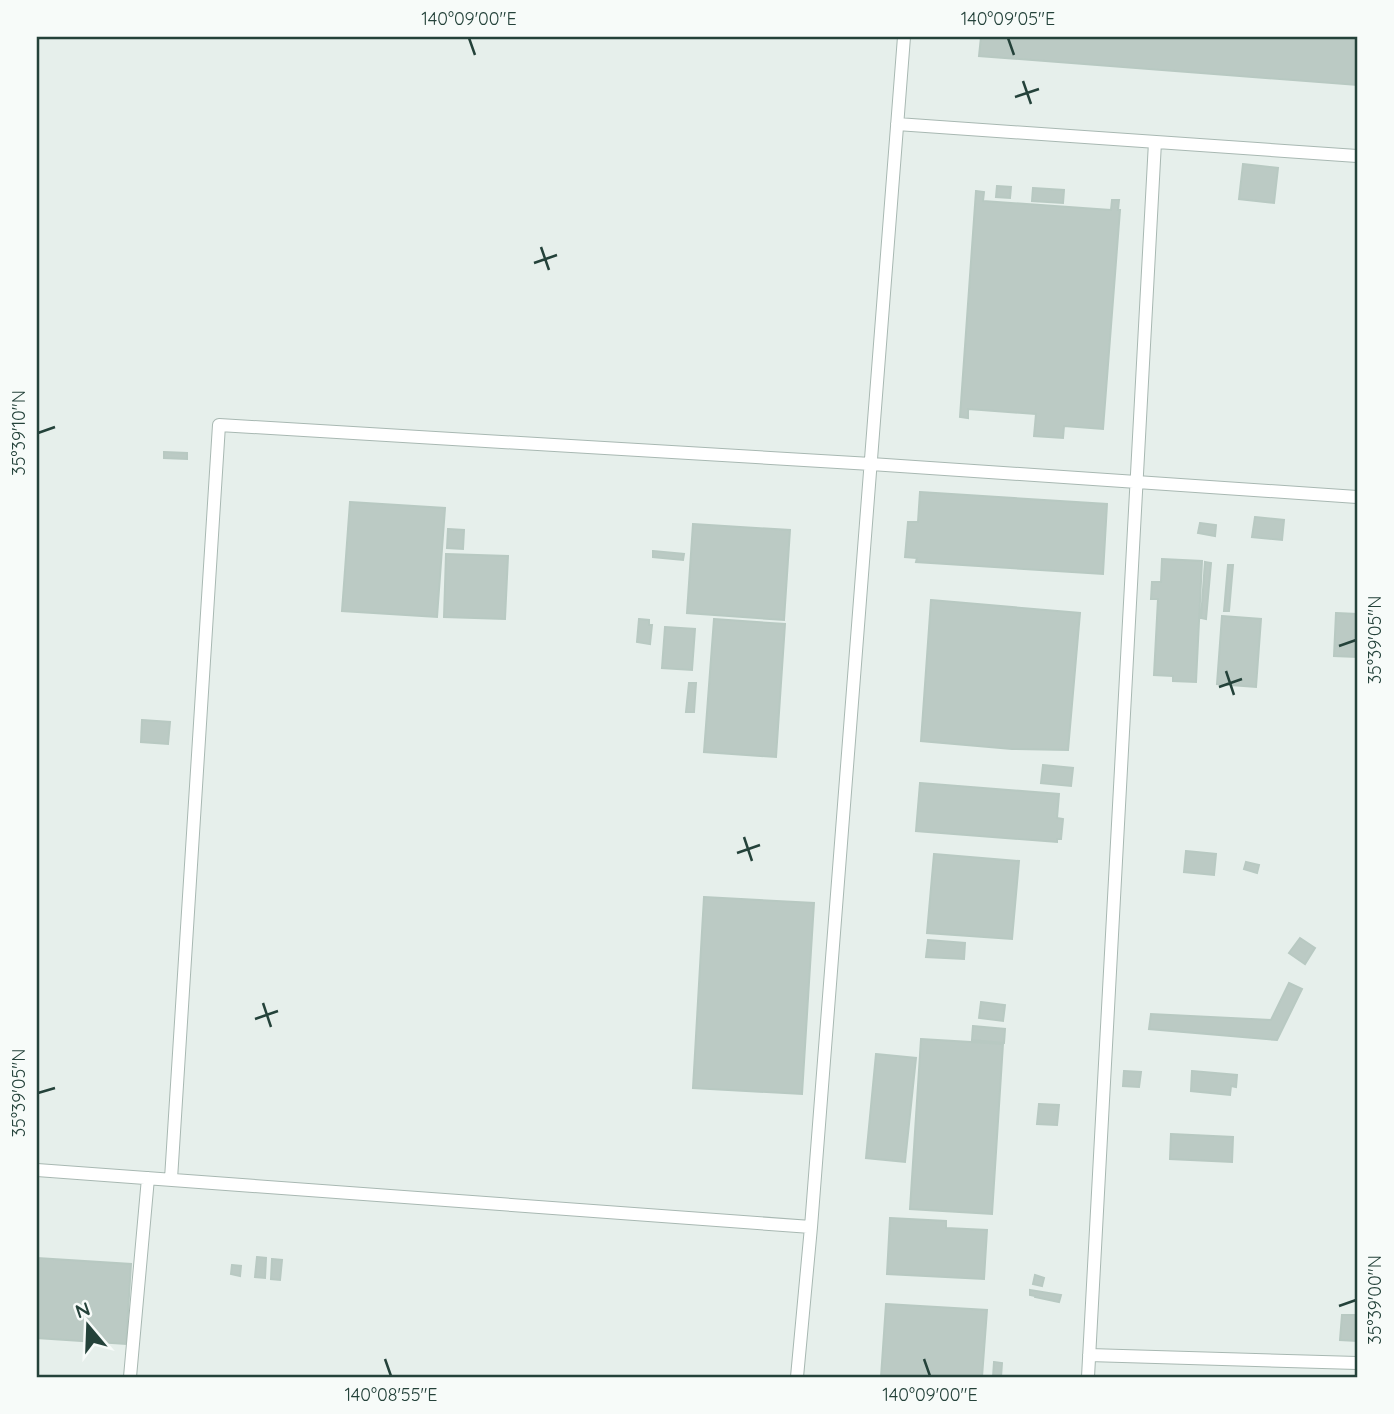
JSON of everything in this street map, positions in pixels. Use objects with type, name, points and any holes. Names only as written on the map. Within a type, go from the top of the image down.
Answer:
[{"type":"lane","points":[[797,1377],[904,37]]},
{"type":"lane","points":[[897,124],[1357,156]]},
{"type":"lane","points":[[1088,1377],[1155,142]]},
{"type":"lane","points":[[171,1180],[219,425],[871,464],[1357,497]]},
{"type":"lane","points":[[37,1170],[811,1227]]},
{"type":"lane","points":[[130,1377],[148,1178]]},
{"type":"lane","points":[[1089,1355],[1357,1363]]},
{"type":"building","points":[[981,37],[1357,37],[1357,85],[979,56]]},
{"type":"building","points":[[1243,164],[1278,168],[1274,203],[1239,199]]},
{"type":"building","points":[[997,186],[1011,187],[1010,198],[996,197]]},
{"type":"building","points":[[1033,188],[1064,190],[1063,203],[1032,201]]},
{"type":"building","points":[[976,191],[984,192],[983,201],[1111,210],[1112,200],[1119,200],[1103,429],[1064,426],[1063,438],[1034,436],[1036,414],[968,409],[968,418],[960,417]]},
{"type":"building","points":[[164,452],[187,453],[187,459],[164,458]]},
{"type":"building","points":[[920,492],[1107,504],[1103,574],[916,562],[917,558],[905,557],[908,522],[918,522]]},
{"type":"building","points":[[350,502],[445,508],[437,617],[342,611]]},
{"type":"building","points":[[1255,517],[1284,520],[1282,540],[1252,537]]},
{"type":"building","points":[[1200,523],[1216,525],[1215,536],[1198,533]]},
{"type":"building","points":[[693,524],[790,530],[784,620],[687,613]]},
{"type":"building","points":[[448,529],[464,530],[463,549],[447,548]]},
{"type":"building","points":[[653,551],[684,554],[683,560],[653,557]]},
{"type":"building","points":[[446,554],[508,556],[505,619],[444,617]]},
{"type":"building","points":[[1162,559],[1202,561],[1196,682],[1173,681],[1173,676],[1154,675],[1158,599],[1151,599],[1152,582],[1161,582]]},
{"type":"building","points":[[1205,562],[1211,563],[1206,619],[1201,618]]},
{"type":"building","points":[[1228,565],[1233,565],[1229,611],[1224,611]]},
{"type":"building","points":[[931,600],[1080,613],[1068,750],[1012,749],[921,741]]},
{"type":"building","points":[[1336,613],[1357,614],[1357,657],[1334,656]]},
{"type":"building","points":[[1222,616],[1261,619],[1256,687],[1217,684]]},
{"type":"building","points":[[639,619],[649,620],[649,625],[652,625],[650,644],[637,642]]},
{"type":"building","points":[[714,619],[785,624],[776,757],[704,752]]},
{"type":"building","points":[[665,627],[695,629],[692,670],[662,668]]},
{"type":"building","points":[[689,683],[696,683],[694,712],[686,712]]},
{"type":"building","points":[[142,720],[170,722],[168,744],[141,742]]},
{"type":"building","points":[[1043,765],[1073,768],[1071,786],[1041,783]]},
{"type":"building","points":[[920,783],[1059,794],[1057,818],[1063,819],[1061,839],[1057,839],[1057,842],[916,831]]},
{"type":"building","points":[[1186,851],[1216,854],[1214,875],[1184,872]]},
{"type":"building","points":[[934,854],[1019,861],[1012,939],[927,933]]},
{"type":"building","points":[[1246,862],[1259,865],[1257,873],[1244,869]]},
{"type":"building","points":[[704,897],[814,903],[802,1094],[693,1088]]},
{"type":"building","points":[[1300,938],[1315,948],[1305,964],[1289,953]]},
{"type":"building","points":[[928,940],[965,943],[964,959],[926,957]]},
{"type":"building","points":[[1289,983],[1302,989],[1277,1040],[1149,1029],[1151,1014],[1271,1020]]},
{"type":"building","points":[[981,1002],[1005,1005],[1003,1021],[979,1018]]},
{"type":"building","points":[[973,1026],[1005,1029],[1004,1043],[972,1040]]},
{"type":"building","points":[[921,1039],[1003,1044],[992,1214],[910,1209]]},
{"type":"building","points":[[876,1054],[916,1058],[905,1162],[866,1158]]},
{"type":"building","points":[[1124,1071],[1141,1072],[1139,1087],[1123,1086]]},
{"type":"building","points":[[1192,1071],[1237,1075],[1236,1087],[1231,1086],[1230,1095],[1191,1091]]},
{"type":"building","points":[[1039,1104],[1059,1105],[1057,1125],[1037,1124]]},
{"type":"building","points":[[1171,1134],[1233,1137],[1232,1162],[1170,1159]]},
{"type":"building","points":[[890,1218],[946,1221],[946,1228],[987,1230],[984,1279],[887,1274]]},
{"type":"building","points":[[257,1257],[266,1258],[265,1278],[255,1277]]},
{"type":"building","points":[[37,1258],[131,1264],[126,1344],[37,1338]]},
{"type":"building","points":[[272,1259],[282,1260],[280,1280],[271,1279]]},
{"type":"building","points":[[232,1265],[241,1266],[240,1276],[231,1274]]},
{"type":"building","points":[[1035,1275],[1044,1278],[1042,1286],[1033,1284]]},
{"type":"building","points":[[1030,1290],[1061,1295],[1059,1302],[1030,1295]]},
{"type":"building","points":[[886,1304],[987,1310],[982,1377],[881,1377]]},
{"type":"building","points":[[1342,1315],[1357,1315],[1357,1341],[1340,1340]]},
{"type":"building","points":[[994,1362],[1002,1363],[1001,1377],[993,1377]]}]
